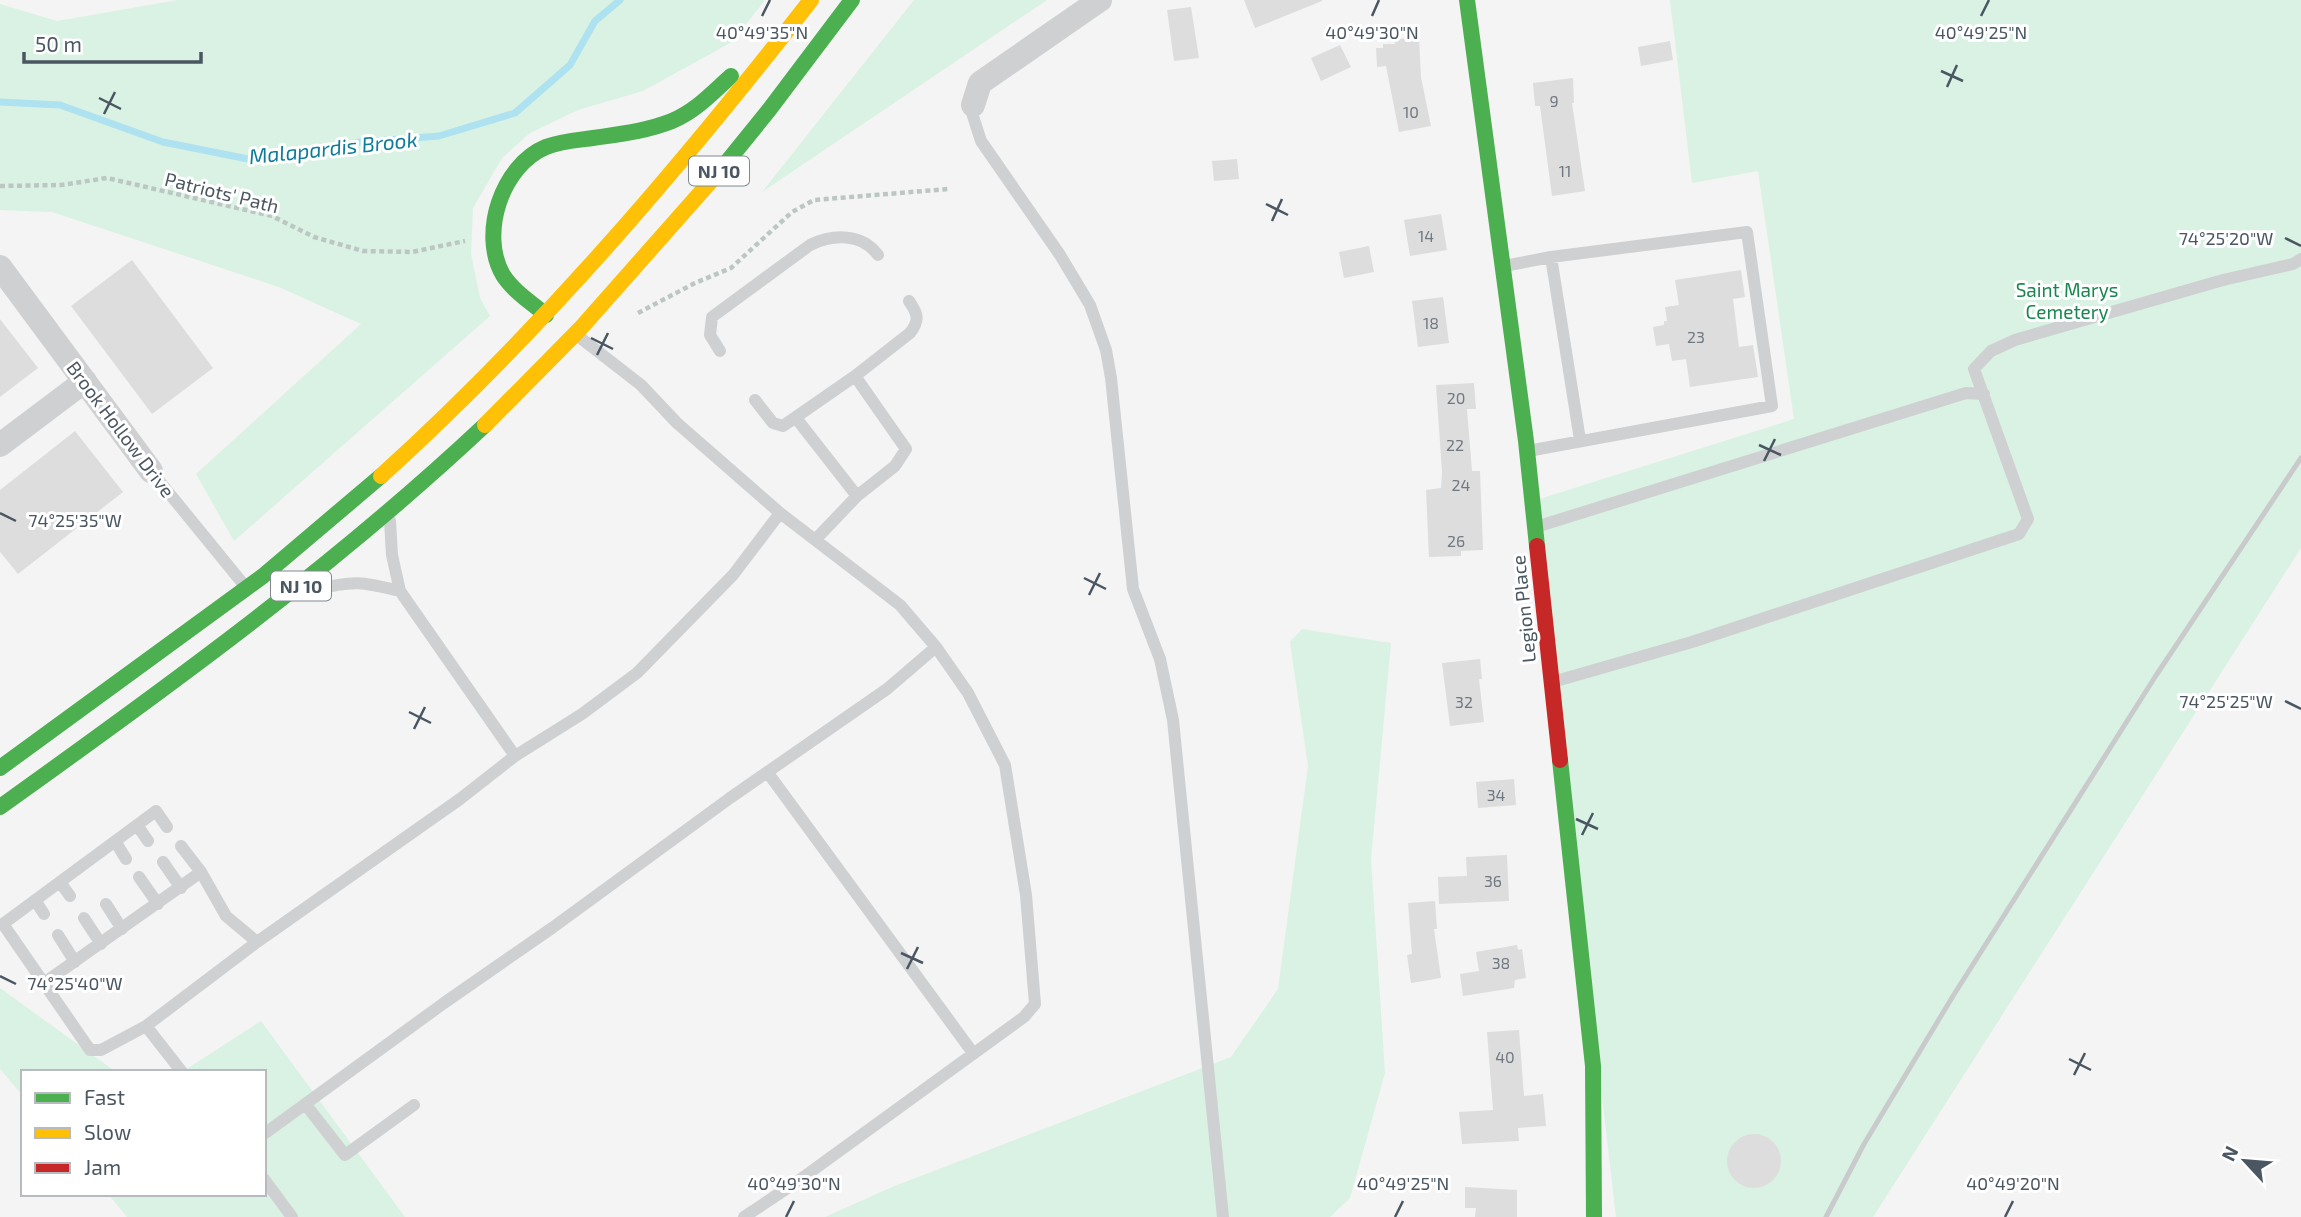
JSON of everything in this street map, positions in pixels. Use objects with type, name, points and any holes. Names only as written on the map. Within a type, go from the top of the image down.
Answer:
[{"type":"main road","name":"NJ 10","points":[[0,807],[188,673],[287,597],[393,509],[502,408],[560,324],[677,169],[729,107],[811,0]]},
{"type":"main road","name":"NJ 10","points":[[0,768],[126,680],[246,588],[346,507],[460,401],[560,324],[667,233],[743,143],[852,0]]},
{"type":"main road","name":"Legion Place","points":[[1467,0],[1536,527],[1593,1066],[1594,1217]]},
{"type":"main road","points":[[560,324],[504,276],[497,261],[494,246],[495,213],[512,177],[527,159],[556,143],[640,131],[666,123],[695,108],[801,14]]},
{"type":"street","points":[[973,105],[980,83],[1100,0]]},
{"type":"street","name":"Brook Hollow Drive","points":[[0,268],[151,471]]},
{"type":"street","points":[[0,445],[85,381]]},
{"type":"lane","points":[[973,105],[972,113],[981,141],[1076,280],[1090,305],[1106,350],[1133,589],[1160,659],[1173,720],[1223,1217]]},
{"type":"lane","points":[[1503,266],[1551,257],[1747,232],[1772,406],[1527,451]]},
{"type":"lane","points":[[720,351],[710,335],[712,317],[810,245],[837,236],[870,244],[878,255]]},
{"type":"lane","points":[[1551,257],[1580,440]]},
{"type":"lane","points":[[1552,682],[1692,642],[2019,534],[2028,519],[1974,369],[1991,351],[2015,340],[2223,280],[2293,264],[2301,259]]},
{"type":"lane","points":[[755,400],[773,424],[783,426],[796,418],[910,333],[917,324],[918,313],[909,301]]},
{"type":"lane","points":[[560,324],[642,386],[677,423],[779,513],[900,605],[936,647],[968,693],[1005,765],[1026,895],[1035,1004],[1024,1017],[744,1217]]},
{"type":"lane","points":[[815,540],[858,496],[895,466],[906,449],[855,376]]},
{"type":"lane","points":[[1536,527],[1966,393],[1984,394]]},
{"type":"lane","points":[[796,418],[858,496]]},
{"type":"lane","name":"Brook Hollow Drive","points":[[151,471],[246,588]]},
{"type":"lane","points":[[393,509],[389,527],[400,590],[514,756]]},
{"type":"lane","points":[[167,827],[156,811],[3,924],[90,1050],[101,1049],[146,1026],[257,942],[460,799],[514,756],[582,714],[637,673],[733,575],[779,513]]},
{"type":"lane","points":[[287,597],[348,582],[369,583],[400,590]]},
{"type":"lane","points":[[266,1134],[610,884],[887,689],[936,647]]},
{"type":"lane","points":[[768,772],[973,1053]]},
{"type":"lane","points":[[137,825],[148,841]]},
{"type":"lane","points":[[115,842],[126,859]]},
{"type":"lane","points":[[181,846],[201,872],[226,916],[257,942]]},
{"type":"lane","points":[[163,862],[181,888]]},
{"type":"lane","points":[[81,866],[90,879]]},
{"type":"lane","points":[[44,983],[201,872]]},
{"type":"lane","points":[[139,877],[158,904]]},
{"type":"lane","points":[[60,881],[70,897]]},
{"type":"lane","points":[[35,900],[44,914]]},
{"type":"lane","points":[[106,904],[122,929]]},
{"type":"lane","points":[[84,918],[100,944]]},
{"type":"lane","points":[[58,935],[75,961]]},
{"type":"lane","points":[[146,1026],[180,1070]]},
{"type":"lane","points":[[306,1105],[345,1154],[414,1105]]},
{"type":"lane","points":[[266,1182],[292,1217]]},
{"type":"path","name":"Patriots' Path","points":[[0,186],[61,185],[107,178],[272,216],[314,237],[363,251],[412,252],[474,239]]},
{"type":"path","points":[[631,317],[695,283],[731,268],[792,212],[814,200],[948,190]]},
{"type":"green space","points":[[178,0],[765,0],[732,42],[643,91],[578,110],[530,133],[502,158],[473,208],[471,254],[480,298],[490,316],[234,541],[196,474],[361,324],[279,287],[52,212],[0,210],[0,4],[57,21]]},
{"type":"green space","points":[[914,0],[1047,0],[762,192]]},
{"type":"green space","name":"Saint Marys Cemetery","points":[[1670,0],[2301,0],[2301,548],[1873,1217],[1616,1217],[1555,690],[1536,500],[1794,419],[1758,171],[1692,183]]},
{"type":"green space","points":[[1302,629],[1391,643],[1371,859],[1385,1073],[1350,1198],[1330,1217],[825,1217],[892,1187],[1231,1057],[1278,989],[1308,766],[1290,642]]},
{"type":"green space","points":[[0,988],[113,1070],[21,1070],[21,1094],[0,1069]]},
{"type":"green space","points":[[261,1021],[405,1217],[127,1217],[110,1196],[266,1196],[266,1070],[185,1070]]},
{"type":"building","points":[[1244,0],[1322,0],[1322,1],[1255,28]]},
{"type":"building","points":[[1191,7],[1199,58],[1174,61],[1167,10]]},
{"type":"building","points":[[1419,38],[1421,77],[1431,126],[1399,132],[1386,66],[1377,67],[1376,48],[1383,48],[1383,44],[1395,44],[1394,39]]},
{"type":"building","points":[[1670,41],[1673,60],[1641,66],[1638,47]]},
{"type":"building","points":[[1340,45],[1351,67],[1321,81],[1311,58]]},
{"type":"building","points":[[1573,78],[1572,103],[1585,191],[1552,196],[1540,106],[1535,106],[1533,83]]},
{"type":"building","points":[[1237,159],[1239,179],[1214,181],[1212,161]]},
{"type":"building","points":[[1441,214],[1447,250],[1410,256],[1404,220]]},
{"type":"building","points":[[1369,246],[1374,272],[1344,278],[1339,252]]},
{"type":"building","points":[[132,260],[213,368],[152,414],[71,306]]},
{"type":"building","points":[[1741,270],[1745,297],[1733,299],[1739,347],[1753,345],[1758,377],[1690,387],[1686,359],[1672,361],[1669,344],[1656,346],[1653,327],[1664,325],[1664,321],[1667,321],[1665,307],[1679,305],[1675,280]]},
{"type":"building","points":[[1443,297],[1449,343],[1418,347],[1412,301]]},
{"type":"building","points":[[0,319],[38,368],[0,397]]},
{"type":"building","points":[[1474,383],[1476,409],[1467,409],[1472,471],[1480,471],[1483,550],[1461,551],[1461,556],[1429,557],[1426,490],[1441,488],[1442,472],[1436,385]]},
{"type":"building","points":[[75,431],[123,492],[18,574],[0,552],[0,490]]},
{"type":"building","points":[[1480,659],[1482,679],[1479,679],[1484,722],[1450,726],[1442,663]]},
{"type":"building","points":[[1514,779],[1516,805],[1478,808],[1476,782]]},
{"type":"building","points":[[1507,855],[1509,901],[1439,904],[1438,877],[1467,876],[1466,857]]},
{"type":"building","points":[[1435,901],[1437,929],[1434,929],[1441,978],[1411,983],[1407,955],[1412,954],[1408,903]]},
{"type":"building","points":[[1517,945],[1518,950],[1522,949],[1526,978],[1515,980],[1514,988],[1463,996],[1460,974],[1479,971],[1476,952]]},
{"type":"building","points":[[1519,1030],[1524,1096],[1543,1094],[1546,1126],[1518,1128],[1519,1141],[1462,1144],[1459,1112],[1493,1110],[1487,1032]]},
{"type":"building","points":[[1754,1134],[1773,1142],[1781,1161],[1773,1180],[1754,1188],[1735,1180],[1727,1161],[1735,1142]]},
{"type":"building","points":[[1465,1187],[1517,1190],[1517,1217],[1475,1217],[1476,1208],[1465,1208]]},
{"type":"waterway","name":"Malapardis Brook","points":[[0,102],[60,105],[163,142],[253,160],[361,142],[439,136],[515,113],[570,65],[595,21],[620,0]]},
{"type":"railway","points":[[1826,1217],[1864,1144],[1953,996],[2155,677],[2301,458]]},
{"type":"traffic: fast","points":[[718,173],[852,0]]},
{"type":"traffic: fast","points":[[1467,0],[1526,441],[1537,546]]},
{"type":"traffic: fast","points":[[546,315],[512,286],[503,275],[496,258],[494,221],[499,202],[517,169],[531,156],[552,145],[633,132],[672,121],[696,107],[731,76]]},
{"type":"traffic: fast","points":[[0,807],[188,671],[310,576],[428,477],[485,425]]},
{"type":"traffic: fast","points":[[0,768],[263,576],[381,476]]},
{"type":"traffic: fast","points":[[1560,760],[1593,1066],[1594,1217]]},
{"type":"traffic: slow","points":[[381,476],[497,365],[552,307],[659,187],[811,0]]},
{"type":"traffic: slow","points":[[485,425],[580,329],[718,173]]},
{"type":"traffic: jam","points":[[1537,546],[1560,760]]}]
